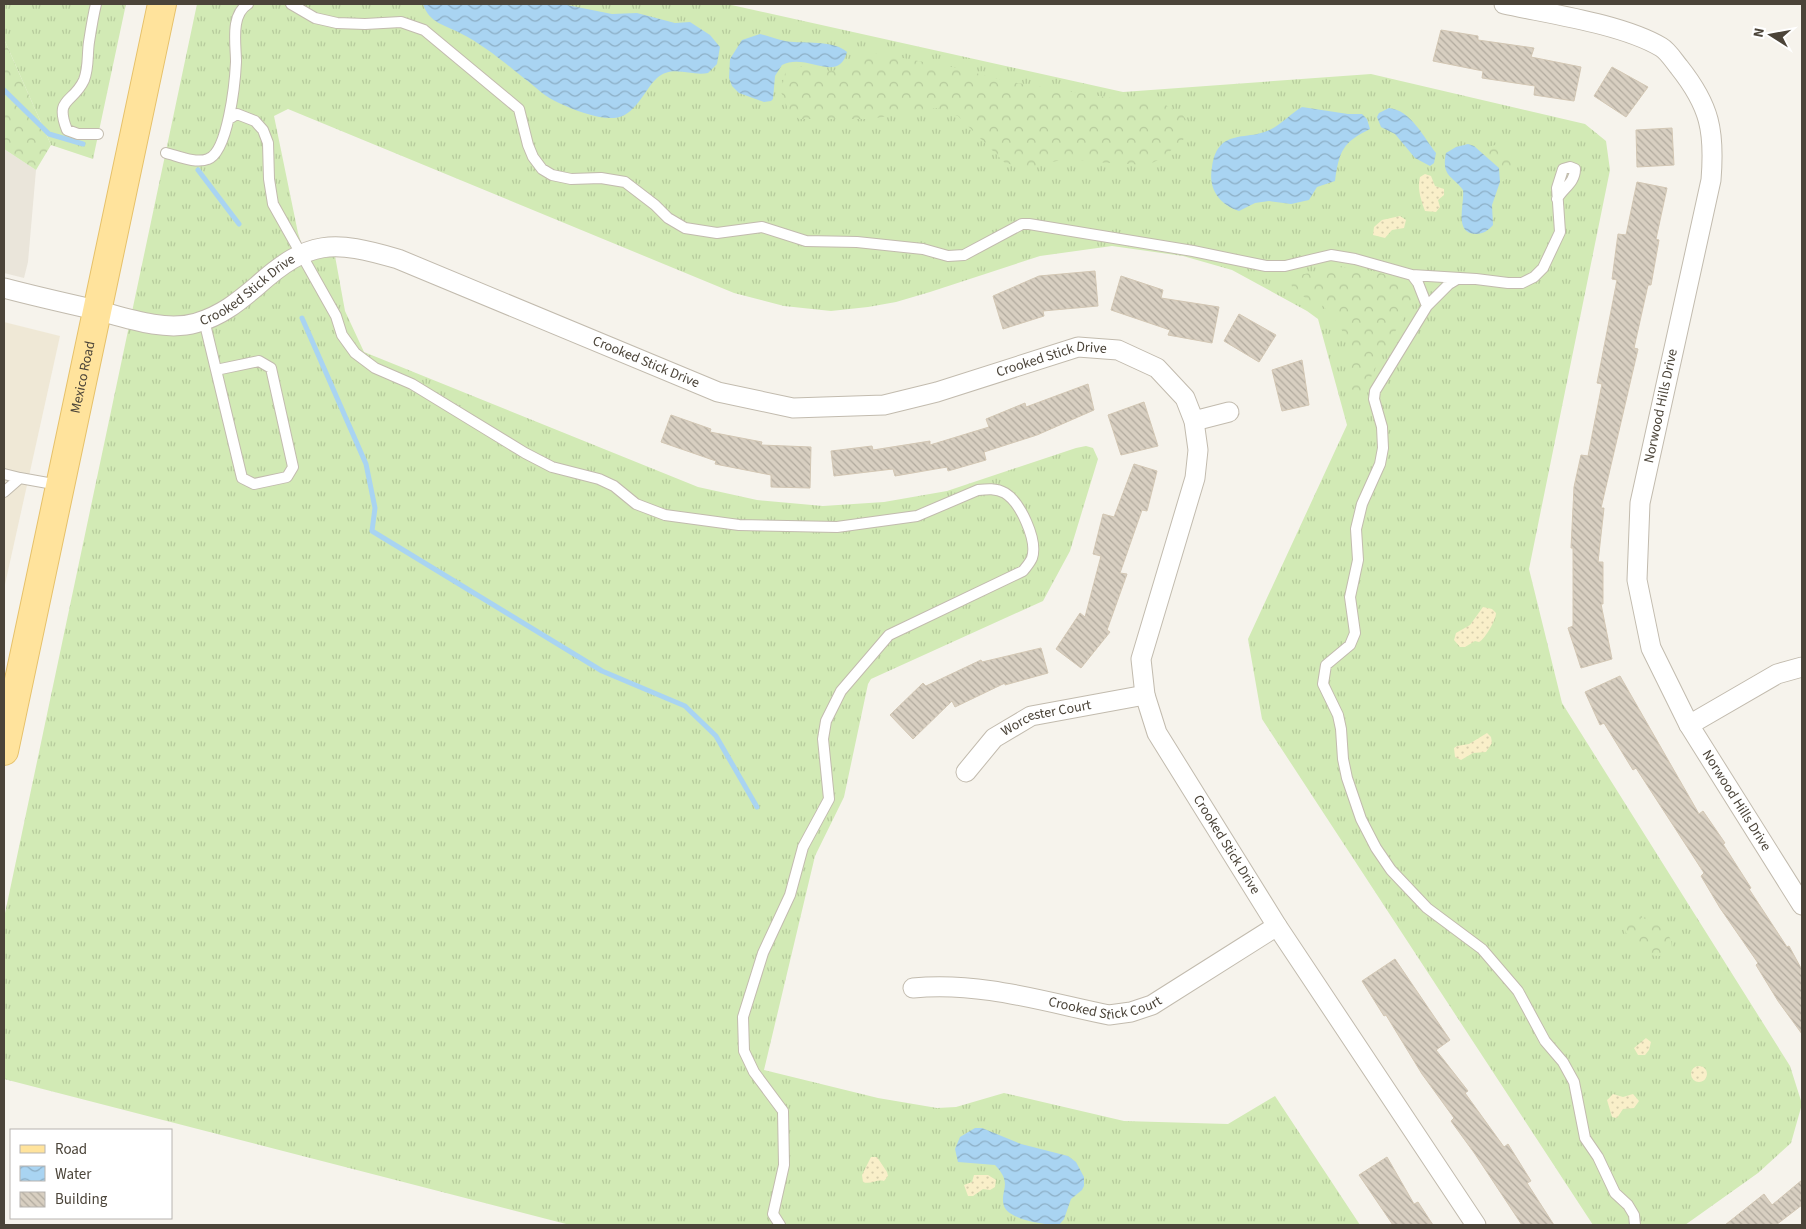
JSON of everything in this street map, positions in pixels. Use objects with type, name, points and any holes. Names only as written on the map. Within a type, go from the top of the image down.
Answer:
[{"type":"main road","name":"Mexico Road","points":[[4,751],[162,4]]},
{"type":"street","name":"Norwood Hills Drive","points":[[1504,4],[1619,30],[1664,48],[1690,81],[1711,123],[1713,152],[1711,180],[1640,503],[1636,566],[1640,602],[1651,648],[1689,724],[1802,906]]},
{"type":"street","name":"Crooked Stick Drive","points":[[4,288],[144,322],[169,325],[195,324],[231,309],[275,269],[312,248],[331,246],[356,247],[398,259],[718,392],[784,406],[831,408],[884,405],[937,392],[1078,347],[1118,350],[1157,368],[1185,398],[1194,422],[1198,450],[1195,478],[1141,659],[1145,695],[1157,734],[1277,926],[1476,1225]]},
{"type":"street","points":[[1194,422],[1229,412]]},
{"type":"street","points":[[1689,724],[1777,674],[1802,667]]},
{"type":"street","name":"Worcester Court","points":[[966,772],[994,738],[1031,716],[1145,695]]},
{"type":"street","name":"Crooked Stick Court","points":[[913,988],[943,985],[969,986],[1109,1015],[1131,1012],[1152,1005],[1277,926]]},
{"type":"lane","points":[[96,4],[89,44],[89,64],[83,82],[63,105],[61,115],[67,130],[78,134],[98,134]]},
{"type":"lane","points":[[166,153],[199,161],[209,159],[221,148],[229,119],[236,63],[236,27],[240,13],[248,4]]},
{"type":"lane","points":[[291,4],[315,18],[337,23],[401,22],[424,30],[519,109],[528,145],[533,157],[542,168],[552,174],[571,179],[601,178],[625,182],[655,205],[668,218],[685,228],[717,232],[762,227],[806,241],[829,243],[857,242],[923,250],[948,256],[964,255],[1022,224],[1029,224],[1193,251],[1266,266],[1285,266],[1331,255],[1355,258],[1412,275],[1508,283],[1522,282],[1534,278],[1543,268],[1560,232],[1557,199]]},
{"type":"lane","points":[[229,119],[237,114],[247,116],[255,121],[263,130],[268,143],[268,179],[273,204],[336,316],[342,335],[355,353],[375,368],[412,384],[525,453],[552,467],[599,479],[651,511],[739,525],[837,527],[917,516],[978,490],[987,489],[1004,493],[1014,500],[1025,517],[1033,550],[1032,557],[1023,571],[889,635],[841,691],[826,721],[824,739],[829,799],[803,847],[790,895],[762,953],[743,1017],[744,1051],[754,1072],[783,1111],[784,1165],[774,1214],[780,1225]]},
{"type":"lane","points":[[1412,275],[1418,283],[1427,306]]},
{"type":"lane","points":[[1459,278],[1449,284],[1427,306],[1375,391],[1374,399],[1382,427],[1383,448],[1380,464],[1362,504],[1356,529],[1358,560],[1350,597],[1355,633],[1350,645],[1326,665],[1323,684],[1338,715],[1342,729],[1343,759],[1347,778],[1361,819],[1376,848],[1391,870],[1427,908],[1482,950],[1518,991],[1544,1041],[1563,1062],[1574,1082],[1585,1138],[1598,1157],[1615,1193],[1634,1215],[1634,1225]]},
{"type":"lane","points":[[204,320],[216,370],[242,478],[254,484],[287,477],[293,468],[270,368],[259,361],[216,370]]},
{"type":"lane","points":[[4,474],[60,485]]},
{"type":"lane","points":[[4,492],[20,478]]},
{"type":"shaded area","points":[[4,149],[36,170],[28,262],[24,278],[4,273]]},
{"type":"shaded area","points":[[4,322],[60,336],[4,589]]},
{"type":"green space","points":[[4,4],[126,4],[93,159],[51,145],[4,39]]},
{"type":"green space","points":[[197,4],[727,4],[1123,92],[1371,74],[1585,124],[1606,141],[1610,170],[1529,569],[1562,703],[1790,1066],[1802,1104],[1791,1143],[1758,1173],[1685,1225],[1593,1225],[1262,719],[1248,639],[1347,425],[1318,319],[1307,311],[1232,270],[1183,256],[1112,246],[1040,256],[896,302],[831,311],[784,306],[734,293],[288,109],[274,116],[298,233],[307,260],[335,256],[345,311],[364,352],[698,487],[757,500],[823,506],[884,502],[947,491],[1076,448],[1086,446],[1093,448],[1098,459],[1070,551],[1043,601],[871,679],[868,684],[844,797],[815,856],[764,1070],[878,1098],[937,1108],[956,1107],[1004,1093],[1124,1121],[1228,1124],[1275,1096],[1360,1225],[570,1225],[4,1079],[4,918]]},
{"type":"green space","points":[[4,39],[51,145],[36,170],[4,149]]},
{"type":"green space","points":[[869,52],[957,68],[1005,81],[1130,101],[1162,103],[1182,114],[1190,125],[1183,140],[1162,158],[1148,165],[1091,162],[1070,158],[1026,168],[1005,163],[958,116],[937,108],[870,119],[799,119],[788,109],[781,92],[786,69],[810,65],[829,71],[839,70]]},
{"type":"green space","points":[[1502,144],[1507,146],[1517,167],[1515,173],[1502,182],[1499,165],[1483,153],[1491,146]]},
{"type":"green space","points":[[1337,267],[1367,270],[1390,276],[1399,280],[1413,292],[1407,310],[1381,355],[1363,394],[1351,389],[1348,371],[1350,346],[1333,316],[1323,306],[1310,301],[1292,287],[1290,277]]},
{"type":"green space","points":[[1632,916],[1653,922],[1666,931],[1672,944],[1671,951],[1657,956],[1643,951],[1636,946],[1626,934],[1624,927],[1626,920]]},
{"type":"sand","points":[[1425,174],[1431,176],[1435,186],[1444,189],[1444,195],[1438,200],[1440,207],[1436,212],[1425,211],[1421,199],[1419,181],[1420,177]]},
{"type":"sand","points":[[1400,216],[1406,220],[1404,228],[1392,230],[1385,238],[1373,235],[1374,227],[1382,220]]},
{"type":"sand","points":[[1483,607],[1492,609],[1496,613],[1490,629],[1479,642],[1475,641],[1465,647],[1460,647],[1454,640],[1456,633],[1470,625]]},
{"type":"sand","points":[[1487,733],[1491,737],[1492,743],[1486,752],[1473,753],[1461,760],[1455,757],[1454,748],[1469,744]]},
{"type":"sand","points":[[1646,1038],[1651,1042],[1649,1050],[1645,1055],[1638,1055],[1634,1048]]},
{"type":"sand","points":[[1696,1066],[1702,1066],[1707,1071],[1705,1080],[1696,1082],[1691,1077],[1691,1071]]},
{"type":"sand","points":[[1613,1094],[1623,1097],[1633,1094],[1639,1101],[1634,1108],[1623,1109],[1617,1118],[1612,1117],[1607,1100]]},
{"type":"sand","points":[[871,1157],[877,1157],[887,1172],[888,1176],[884,1181],[863,1182],[862,1175]]},
{"type":"sand","points":[[974,1175],[988,1175],[996,1180],[995,1187],[990,1190],[983,1189],[973,1196],[968,1196],[964,1185],[972,1182]]},
{"type":"water","points":[[423,4],[562,4],[612,14],[637,13],[675,23],[690,22],[710,35],[720,47],[717,64],[708,73],[696,74],[676,71],[663,74],[652,83],[628,113],[614,118],[593,116],[549,98],[486,49],[433,19]]},
{"type":"water","points":[[760,34],[790,42],[829,44],[842,48],[847,52],[843,62],[837,66],[829,67],[801,62],[782,65],[775,76],[773,99],[764,102],[739,93],[732,86],[729,78],[730,59],[742,40]]},
{"type":"water","points":[[1302,107],[1348,114],[1362,114],[1367,119],[1370,129],[1348,143],[1338,162],[1335,181],[1317,187],[1309,200],[1291,204],[1269,201],[1255,203],[1239,211],[1220,200],[1213,188],[1211,175],[1212,164],[1218,148],[1233,138],[1262,133],[1272,129]]},
{"type":"water","points":[[1389,108],[1404,114],[1416,126],[1436,153],[1434,163],[1430,166],[1415,158],[1395,134],[1381,127],[1377,117],[1379,113]]},
{"type":"water","points":[[1468,144],[1474,146],[1499,168],[1500,182],[1492,205],[1493,225],[1490,229],[1479,234],[1465,229],[1462,223],[1463,190],[1449,175],[1445,167],[1446,153],[1456,147]]},
{"type":"water","points":[[975,1128],[982,1128],[1021,1144],[1068,1156],[1076,1162],[1084,1177],[1084,1186],[1071,1199],[1064,1219],[1059,1225],[1028,1221],[1007,1211],[1003,1200],[1004,1178],[995,1165],[958,1162],[955,1149],[960,1137]]},
{"type":"building","points":[[1441,30],[1478,36],[1478,40],[1534,48],[1531,57],[1581,67],[1574,101],[1534,95],[1535,86],[1482,78],[1483,71],[1433,61]]},
{"type":"building","points":[[1612,67],[1648,87],[1626,117],[1594,96]]},
{"type":"building","points":[[1672,128],[1674,165],[1637,167],[1636,130]]},
{"type":"building","points":[[1637,182],[1667,188],[1656,239],[1659,240],[1651,285],[1648,285],[1634,348],[1638,349],[1601,508],[1604,508],[1598,562],[1603,562],[1603,604],[1601,604],[1612,659],[1581,668],[1568,628],[1573,626],[1573,548],[1571,548],[1574,487],[1581,455],[1588,456],[1602,384],[1597,383],[1617,280],[1612,279],[1618,234],[1626,235]]},
{"type":"building","points":[[1095,271],[1098,306],[1043,311],[1044,316],[1003,329],[993,296],[1039,276]]},
{"type":"building","points":[[1121,276],[1163,290],[1161,298],[1219,307],[1212,343],[1168,335],[1170,330],[1111,310]]},
{"type":"building","points":[[1239,314],[1276,335],[1259,362],[1224,341]]},
{"type":"building","points":[[1302,360],[1309,405],[1282,411],[1272,370]]},
{"type":"building","points":[[1088,384],[1094,410],[1037,435],[984,452],[986,460],[948,471],[947,467],[895,476],[893,469],[834,476],[831,451],[872,446],[873,450],[930,441],[930,445],[989,427],[986,419],[1025,403],[1026,407]]},
{"type":"building","points":[[1144,402],[1158,446],[1121,455],[1108,415]]},
{"type":"building","points":[[671,415],[711,429],[710,432],[762,442],[761,445],[811,447],[810,488],[771,487],[771,475],[715,464],[716,461],[661,442]]},
{"type":"building","points":[[1134,464],[1157,471],[1147,511],[1142,510],[1120,573],[1127,574],[1107,630],[1110,632],[1081,668],[1056,649],[1080,613],[1085,617],[1101,556],[1093,554],[1103,514],[1114,517]]},
{"type":"building","points":[[1041,648],[1048,673],[1005,685],[1005,683],[955,707],[952,701],[913,739],[890,715],[923,683],[926,686],[981,660],[982,662]]},
{"type":"building","points":[[1620,676],[1699,814],[1703,811],[1725,843],[1723,844],[1751,888],[1749,889],[1787,947],[1789,946],[1802,970],[1802,1034],[1778,1001],[1756,965],[1758,963],[1720,908],[1701,876],[1704,873],[1636,768],[1633,770],[1604,723],[1600,725],[1585,692]]},
{"type":"building","points":[[1395,959],[1450,1040],[1436,1050],[1468,1091],[1465,1093],[1504,1147],[1508,1144],[1531,1181],[1527,1183],[1554,1225],[1522,1225],[1451,1121],[1454,1118],[1422,1074],[1386,1015],[1384,1016],[1362,981]]},
{"type":"building","points":[[1387,1157],[1414,1204],[1418,1202],[1433,1225],[1393,1225],[1359,1175]]},
{"type":"building","points":[[1802,1180],[1802,1205],[1776,1225],[1725,1225],[1764,1194],[1772,1205]]},
{"type":"waterway","points":[[4,90],[49,134],[83,144]]},
{"type":"waterway","points":[[198,170],[239,224]]},
{"type":"waterway","points":[[302,318],[366,464],[375,508],[372,531],[602,671],[685,706],[716,736],[757,807]]}]
